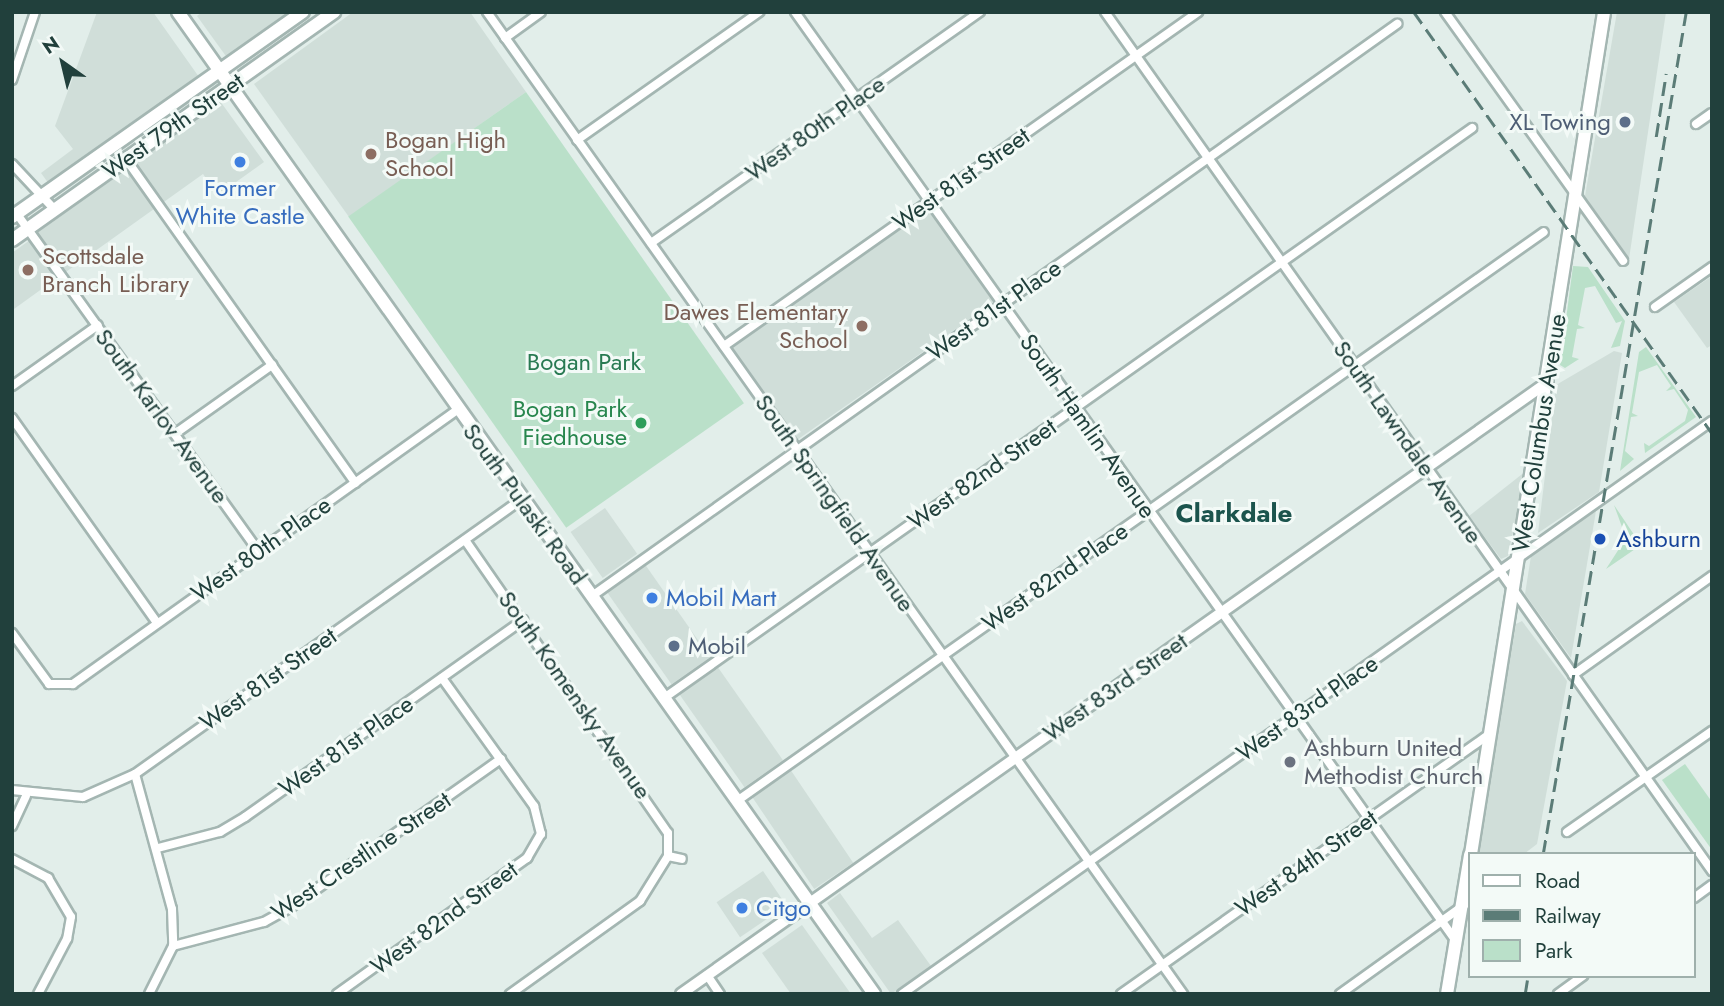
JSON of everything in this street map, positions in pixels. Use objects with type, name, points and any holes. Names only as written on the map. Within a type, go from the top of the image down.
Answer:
[{"type":"main road","name":"South Pulaski Road","points":[[178,12],[874,994]]},
{"type":"main road","name":"West 79th Street","points":[[15,215],[303,12]]},
{"type":"main road","name":"West 79th Street","points":[[12,240],[334,12]]},
{"type":"main road","name":"West Columbus Avenue","points":[[1471,852],[1549,381],[1604,12]]},
{"type":"main road","name":"West Columbus Avenue","points":[[1447,994],[1456,941],[1466,904],[1468,880]]},
{"type":"street","points":[[12,80],[16,61],[35,12]]},
{"type":"street","name":"South Springfield Avenue","points":[[487,12],[1183,994]]},
{"type":"street","points":[[505,38],[541,12]]},
{"type":"street","points":[[578,140],[759,12]]},
{"type":"street","name":"South Hamlin Avenue","points":[[795,12],[1456,941]]},
{"type":"street","name":"West 80th Place","points":[[651,243],[980,12]]},
{"type":"street","name":"South Lawndale Avenue","points":[[1105,12],[1712,871]]},
{"type":"street","name":"West 81st Street","points":[[724,346],[1198,12]]},
{"type":"street","points":[[1445,12],[1623,261]]},
{"type":"street","name":"West 81st Place","points":[[592,596],[1397,24]]},
{"type":"street","points":[[1696,124],[1712,113]]},
{"type":"street","name":"West 82nd Street","points":[[664,698],[1472,128]]},
{"type":"street","points":[[126,159],[355,483]]},
{"type":"street","points":[[12,164],[44,195],[55,210]]},
{"type":"street","name":"South Karlov Avenue","points":[[15,215],[28,229],[176,433],[258,551]]},
{"type":"street","name":"West 82nd Place","points":[[737,801],[1544,232]]},
{"type":"street","points":[[1655,307],[1712,267]]},
{"type":"street","points":[[12,386],[97,325]]},
{"type":"street","points":[[176,433],[272,365]]},
{"type":"street","name":"West 83rd Street","points":[[681,994],[1549,381]]},
{"type":"street","name":"West 80th Place","points":[[12,632],[49,684],[63,688],[458,409]]},
{"type":"street","points":[[12,418],[157,623]]},
{"type":"street","name":"West 83rd Place","points":[[902,994],[1712,422]]},
{"type":"street","name":"West 81st Street","points":[[26,796],[83,797],[135,774],[522,499]]},
{"type":"street","name":"South Komensky Avenue","points":[[465,540],[652,802],[668,833],[668,856]]},
{"type":"street","points":[[1573,675],[1712,576]]},
{"type":"street","name":"West 81st Place","points":[[158,848],[219,832],[245,817],[523,620]]},
{"type":"street","points":[[442,678],[500,760]]},
{"type":"street","points":[[1567,832],[1712,731]]},
{"type":"street","name":"West 84th Street","points":[[1121,994],[1491,733]]},
{"type":"street","name":"West 82nd Street","points":[[337,994],[527,858],[546,835],[534,806],[500,760]]},
{"type":"street","name":"West Crestline Street","points":[[173,946],[264,922],[291,907],[500,760]]},
{"type":"street","points":[[135,774],[158,848],[173,946],[149,994]]},
{"type":"street","points":[[12,790],[26,796],[12,826]]},
{"type":"street","points":[[510,994],[640,901],[668,856],[682,859]]},
{"type":"street","points":[[12,859],[48,878],[71,917],[67,939],[38,994]]},
{"type":"street","points":[[1696,897],[1712,885]]},
{"type":"street","points":[[1340,994],[1466,904]]},
{"type":"street","points":[[707,975],[720,994]]},
{"type":"street","points":[[1558,994],[1580,978]]},
{"type":"shaded area","points":[[97,12],[153,12],[199,77],[49,184],[41,173],[73,149],[55,126]]},
{"type":"shaded area","points":[[202,12],[294,12],[228,59],[197,16]]},
{"type":"shaded area","name":"Bogan High School","points":[[353,12],[470,12],[526,92],[349,217],[254,84]]},
{"type":"shaded area","points":[[1617,12],[1666,12],[1629,259],[1585,196]]},
{"type":"shaded area","points":[[220,101],[264,162],[218,195],[203,174],[63,274],[34,233]]},
{"type":"shaded area","name":"Dawes Elementary School","points":[[928,209],[993,302],[795,441],[730,348]]},
{"type":"shaded area","name":"Scottsdale Branch Library","points":[[30,240],[57,278],[14,309],[12,253]]},
{"type":"shaded area","points":[[1712,276],[1712,345],[1707,348],[1674,302]]},
{"type":"shaded area","points":[[1614,351],[1622,353],[1599,492],[1538,533],[1556,385]]},
{"type":"shaded area","points":[[1526,471],[1508,556],[1501,559],[1469,516]]},
{"type":"shaded area","points":[[605,508],[637,554],[603,578],[571,532]]},
{"type":"shaded area","points":[[1596,510],[1571,658],[1525,594],[1531,556]]},
{"type":"shaded area","points":[[644,563],[710,657],[671,684],[605,590]]},
{"type":"shaded area","points":[[1522,621],[1567,681],[1537,844],[1527,852],[1478,852],[1516,624]]},
{"type":"shaded area","points":[[717,666],[783,760],[744,787],[678,693]]},
{"type":"shaded area","points":[[790,769],[853,863],[814,889],[751,795]]},
{"type":"shaded area","points":[[763,871],[786,906],[740,937],[717,902]]},
{"type":"shaded area","points":[[840,893],[872,938],[898,920],[931,966],[891,994],[827,903]]},
{"type":"shaded area","points":[[802,925],[851,994],[791,994],[762,953]]},
{"type":"green space","name":"Bogan Park","points":[[526,92],[744,403],[566,528],[348,216]]},
{"type":"green space","points":[[1573,266],[1588,267],[1625,321],[1620,346],[1611,348],[1622,321],[1616,323],[1595,286],[1585,288],[1578,325],[1585,328],[1577,329],[1572,357],[1579,359],[1565,368],[1560,365]]},
{"type":"green space","points":[[1646,347],[1696,417],[1645,453],[1644,443],[1649,446],[1685,421],[1688,410],[1674,389],[1666,391],[1671,386],[1657,365],[1639,372],[1632,413],[1638,416],[1631,417],[1625,451],[1634,459],[1620,471],[1639,352]]},
{"type":"green space","points":[[1614,505],[1641,545],[1606,569],[1626,538]]},
{"type":"green space","points":[[1685,764],[1712,802],[1712,850],[1662,780]]},
{"type":"railway","points":[[1414,12],[1712,433]]},
{"type":"railway","points":[[1543,852],[1686,12]]},
{"type":"railway","points":[[1656,137],[1666,74]]},
{"type":"railway","points":[[1525,994],[1528,978]]},
{"type":"place","name":"XL Towing","points":[[1625,122]]},
{"type":"place","name":"Bogan High School","points":[[371,154]]},
{"type":"place","name":"Former White Castle","points":[[240,162]]},
{"type":"place","name":"Scottsdale Branch Library","points":[[28,270]]},
{"type":"place","name":"Dawes Elementary School","points":[[862,326]]},
{"type":"place","name":"Bogan Park Fiedhouse","points":[[641,423]]},
{"type":"place","name":"Ashburn","points":[[1600,539]]},
{"type":"place","name":"Mobil Mart","points":[[652,598]]},
{"type":"place","name":"Mobil","points":[[674,646]]},
{"type":"place","name":"Ashburn United Methodist Church","points":[[1290,762]]},
{"type":"place","name":"Citgo","points":[[742,908]]},
{"type":"district","name":"Clarkdale","points":[[1234,514]]}]
